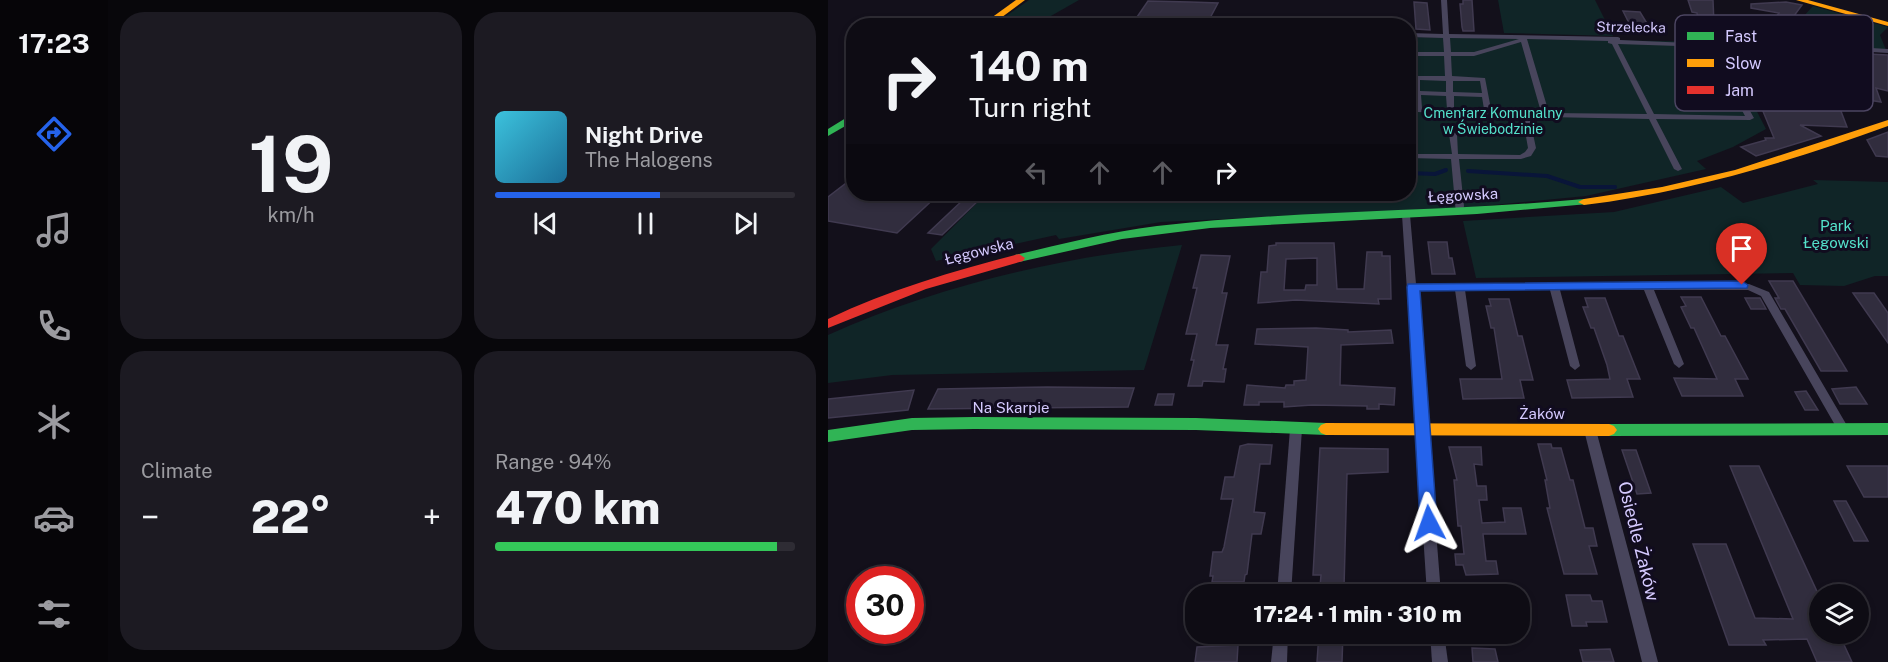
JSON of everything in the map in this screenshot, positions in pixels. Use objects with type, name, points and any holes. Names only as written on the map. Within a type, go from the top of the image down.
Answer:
[{"type":"street","points":[[995,18],[1021,0]]},
{"type":"street","points":[[1444,0],[1446,54],[1459,212]]},
{"type":"street","points":[[1806,1],[1856,15]]},
{"type":"street","points":[[1873,20],[1888,24]]},
{"type":"street","name":"Strzelecka","points":[[1416,35],[1675,40]]},
{"type":"street","points":[[1524,40],[1546,114]]},
{"type":"street","points":[[1416,54],[1474,54],[1524,40],[1614,40],[1675,43]]},
{"type":"street","points":[[1614,40],[1678,169]]},
{"type":"street","name":"Strzelecka","points":[[1873,50],[1888,51]]},
{"type":"street","points":[[1416,78],[1483,79],[1488,111]]},
{"type":"street","points":[[1416,93],[1485,95]]},
{"type":"street","points":[[1416,104],[1418,110],[1451,116],[1488,111],[1750,118],[1746,111]]},
{"type":"street","points":[[1416,156],[1455,155],[1511,159],[1528,154],[1532,148],[1525,112]]},
{"type":"street","points":[[828,133],[846,121]]},
{"type":"street","name":"Łęgowska","points":[[828,324],[919,284],[1107,238],[1186,227],[1577,203],[1677,185],[1775,162],[1888,123]]},
{"type":"street","points":[[1406,215],[1433,584]]},
{"type":"street","points":[[1413,287],[1742,285],[1765,294],[1843,429]]},
{"type":"street","points":[[1554,286],[1575,366]]},
{"type":"street","points":[[1647,286],[1679,364]]},
{"type":"street","points":[[1460,287],[1471,366]]},
{"type":"street","name":"Na Skarpie","points":[[828,436],[912,424],[1196,424]]},
{"type":"street","name":"Żaków","points":[[1196,424],[1296,429],[1421,430],[1888,429]]},
{"type":"street","points":[[1285,584],[1296,429]]},
{"type":"street","name":"Osiedle Żaków","points":[[1590,430],[1650,662]]},
{"type":"street","points":[[1279,662],[1280,644]]},
{"type":"street","points":[[1438,644],[1440,662]]},
{"type":"green space","points":[[1029,0],[1079,0],[1047,18],[1003,18]]},
{"type":"green space","points":[[1498,0],[1595,0],[1613,36],[1504,33]]},
{"type":"green space","points":[[1813,6],[1845,15],[1805,15]]},
{"type":"green space","points":[[1873,23],[1888,27],[1880,35],[1886,50],[1873,49]]},
{"type":"green space","name":"Cmentarz Komunalny w Świebodzinie","points":[[1416,37],[1675,41],[1675,111],[1757,111],[1766,129],[1733,147],[1697,161],[1706,169],[1586,196],[1473,207],[1161,222],[1059,239],[1056,235],[936,261],[931,249],[979,201],[1416,201]]},
{"type":"green space","name":"Park Łęgowski","points":[[1813,180],[1888,182],[1888,276],[1875,276],[1844,286],[1800,285],[1793,273],[1476,278],[1463,221],[1614,212],[1721,187],[1743,203],[1818,184]]},
{"type":"green space","points":[[1182,245],[1144,370],[892,375],[828,383],[828,335],[869,318],[956,288],[1047,265]]},
{"type":"building","points":[[1463,0],[1472,0],[1474,31],[1463,31],[1460,4],[1463,4]]},
{"type":"building","points":[[1688,0],[1713,0],[1714,15],[1697,15],[1692,12]]},
{"type":"building","points":[[1148,1],[1218,3],[1210,18],[1137,17]]},
{"type":"building","points":[[1414,2],[1427,3],[1430,30],[1416,29]]},
{"type":"building","points":[[1786,2],[1802,5],[1795,15],[1778,15],[1779,13],[1751,8],[1751,4]]},
{"type":"building","points":[[1623,11],[1640,12],[1648,25],[1630,25]]},
{"type":"building","points":[[1873,54],[1888,55],[1888,91],[1876,88],[1881,102],[1873,101]]},
{"type":"building","points":[[1763,111],[1841,111],[1847,127],[1800,125],[1821,136],[1756,156],[1741,147],[1766,140],[1765,138],[1774,138]]},
{"type":"building","points":[[1888,132],[1888,157],[1876,156],[1867,140]]},
{"type":"building","points":[[846,183],[846,201],[931,201],[897,233],[828,221],[828,197]]},
{"type":"building","points":[[962,201],[978,201],[942,235],[928,233]]},
{"type":"building","points":[[1428,242],[1447,242],[1449,258],[1452,258],[1455,274],[1432,274]]},
{"type":"building","points":[[1276,243],[1334,243],[1337,289],[1364,289],[1367,252],[1382,252],[1382,256],[1390,256],[1391,299],[1378,299],[1379,304],[1296,300],[1258,303],[1261,272],[1267,272],[1269,246],[1276,245]],"holes":[[[1317,258],[1317,285],[1306,285],[1305,290],[1284,290],[1286,259]]]},
{"type":"building","points":[[1201,255],[1230,256],[1222,293],[1227,293],[1216,345],[1228,345],[1223,369],[1226,369],[1224,382],[1203,381],[1202,386],[1188,386],[1197,334],[1186,334],[1197,288],[1193,288]]},
{"type":"building","points":[[1769,281],[1793,281],[1847,371],[1821,371],[1785,309],[1781,309],[1775,298],[1779,298]]},
{"type":"building","points":[[1853,293],[1874,293],[1888,313],[1888,343]]},
{"type":"building","points":[[1681,297],[1701,297],[1721,336],[1725,336],[1748,379],[1735,379],[1743,396],[1682,396],[1674,378],[1717,379],[1694,328],[1691,328],[1681,307],[1686,306]]},
{"type":"building","points":[[1585,298],[1605,298],[1619,336],[1623,336],[1640,379],[1627,379],[1633,397],[1572,398],[1567,380],[1610,379],[1594,328],[1591,328],[1583,307],[1588,307]]},
{"type":"building","points":[[1745,298],[1760,298],[1766,309],[1751,309]]},
{"type":"building","points":[[1489,299],[1509,299],[1518,336],[1522,336],[1533,380],[1520,380],[1524,398],[1463,399],[1460,379],[1502,379],[1494,328],[1491,328],[1486,306],[1491,306]]},
{"type":"building","points":[[1257,329],[1348,330],[1348,332],[1391,330],[1393,343],[1341,345],[1340,385],[1395,388],[1394,405],[1379,404],[1379,409],[1367,409],[1367,406],[1284,407],[1284,402],[1259,402],[1259,405],[1244,405],[1247,385],[1285,388],[1286,385],[1294,385],[1294,381],[1306,380],[1308,347],[1255,344]]},
{"type":"building","points":[[1856,387],[1867,404],[1840,404],[1832,389]]},
{"type":"building","points":[[1134,388],[1128,407],[928,409],[938,389]]},
{"type":"building","points":[[914,390],[908,410],[828,418],[828,399]]},
{"type":"building","points":[[1806,391],[1818,410],[1805,410],[1795,392]]},
{"type":"building","points":[[1158,394],[1174,394],[1172,405],[1155,405]]},
{"type":"building","points":[[1538,444],[1551,444],[1552,448],[1561,448],[1570,480],[1573,480],[1585,528],[1593,528],[1597,546],[1589,546],[1597,574],[1564,574],[1547,508],[1550,508],[1545,480],[1547,480]]},
{"type":"building","points":[[1272,445],[1270,464],[1260,464],[1254,512],[1265,513],[1261,534],[1252,534],[1244,582],[1212,582],[1213,576],[1210,576],[1213,552],[1222,552],[1224,547],[1233,499],[1221,499],[1225,477],[1234,477],[1240,446]]},
{"type":"building","points":[[1449,447],[1481,447],[1482,465],[1474,464],[1477,486],[1486,486],[1487,500],[1479,500],[1482,523],[1505,522],[1503,508],[1521,508],[1526,534],[1483,534],[1486,561],[1496,561],[1498,574],[1466,575],[1463,565],[1456,565],[1455,554],[1464,554],[1461,526],[1458,526],[1454,480],[1457,480]]},
{"type":"building","points":[[1320,448],[1388,449],[1388,472],[1347,474],[1344,584],[1320,584],[1321,575],[1313,575]]},
{"type":"building","points":[[1622,450],[1636,450],[1651,493],[1637,494]]},
{"type":"building","points":[[1730,466],[1759,466],[1814,584],[1809,584],[1809,644],[1807,639],[1763,640],[1766,645],[1729,645],[1693,544],[1726,544],[1755,618],[1793,619]]},
{"type":"building","points":[[1847,466],[1888,466],[1888,497],[1864,497]]},
{"type":"building","points":[[1834,501],[1846,501],[1868,541],[1854,541]]},
{"type":"building","points":[[1566,595],[1590,595],[1592,601],[1602,601],[1607,622],[1586,622],[1587,626],[1572,626]]},
{"type":"building","points":[[1318,644],[1343,644],[1342,662],[1317,662]]},
{"type":"building","points":[[1809,644],[1844,644],[1852,662],[1817,662]]},
{"type":"building","points":[[1238,645],[1237,662],[1195,662],[1197,647]]},
{"type":"building","points":[[1472,648],[1495,649],[1498,662],[1473,662]]},
{"type":"building","points":[[1610,649],[1614,662],[1583,662],[1580,650]]},
{"type":"waterway","points":[[1416,173],[1435,174],[1446,170]]},
{"type":"waterway","points":[[1468,171],[1547,176],[1580,187],[1615,187]]},
{"type":"traffic: fast","points":[[828,133],[846,121]]},
{"type":"traffic: fast","points":[[1019,258],[1122,235],[1157,230],[1263,221],[1477,211],[1584,202]]},
{"type":"traffic: fast","points":[[828,436],[912,424],[974,423],[1196,424],[1326,429]]},
{"type":"traffic: fast","points":[[1609,430],[1888,429]]},
{"type":"traffic: slow","points":[[995,18],[1021,0]]},
{"type":"traffic: slow","points":[[1800,0],[1855,15]]},
{"type":"traffic: slow","points":[[1873,20],[1888,24]]},
{"type":"traffic: slow","points":[[1584,202],[1700,182],[1776,161],[1888,123]]},
{"type":"traffic: slow","points":[[1326,429],[1609,430]]},
{"type":"traffic: jam","points":[[828,324],[874,303],[921,286],[1019,258]]},
{"type":"route","points":[[1429,523],[1413,287],[1742,285]]}]
